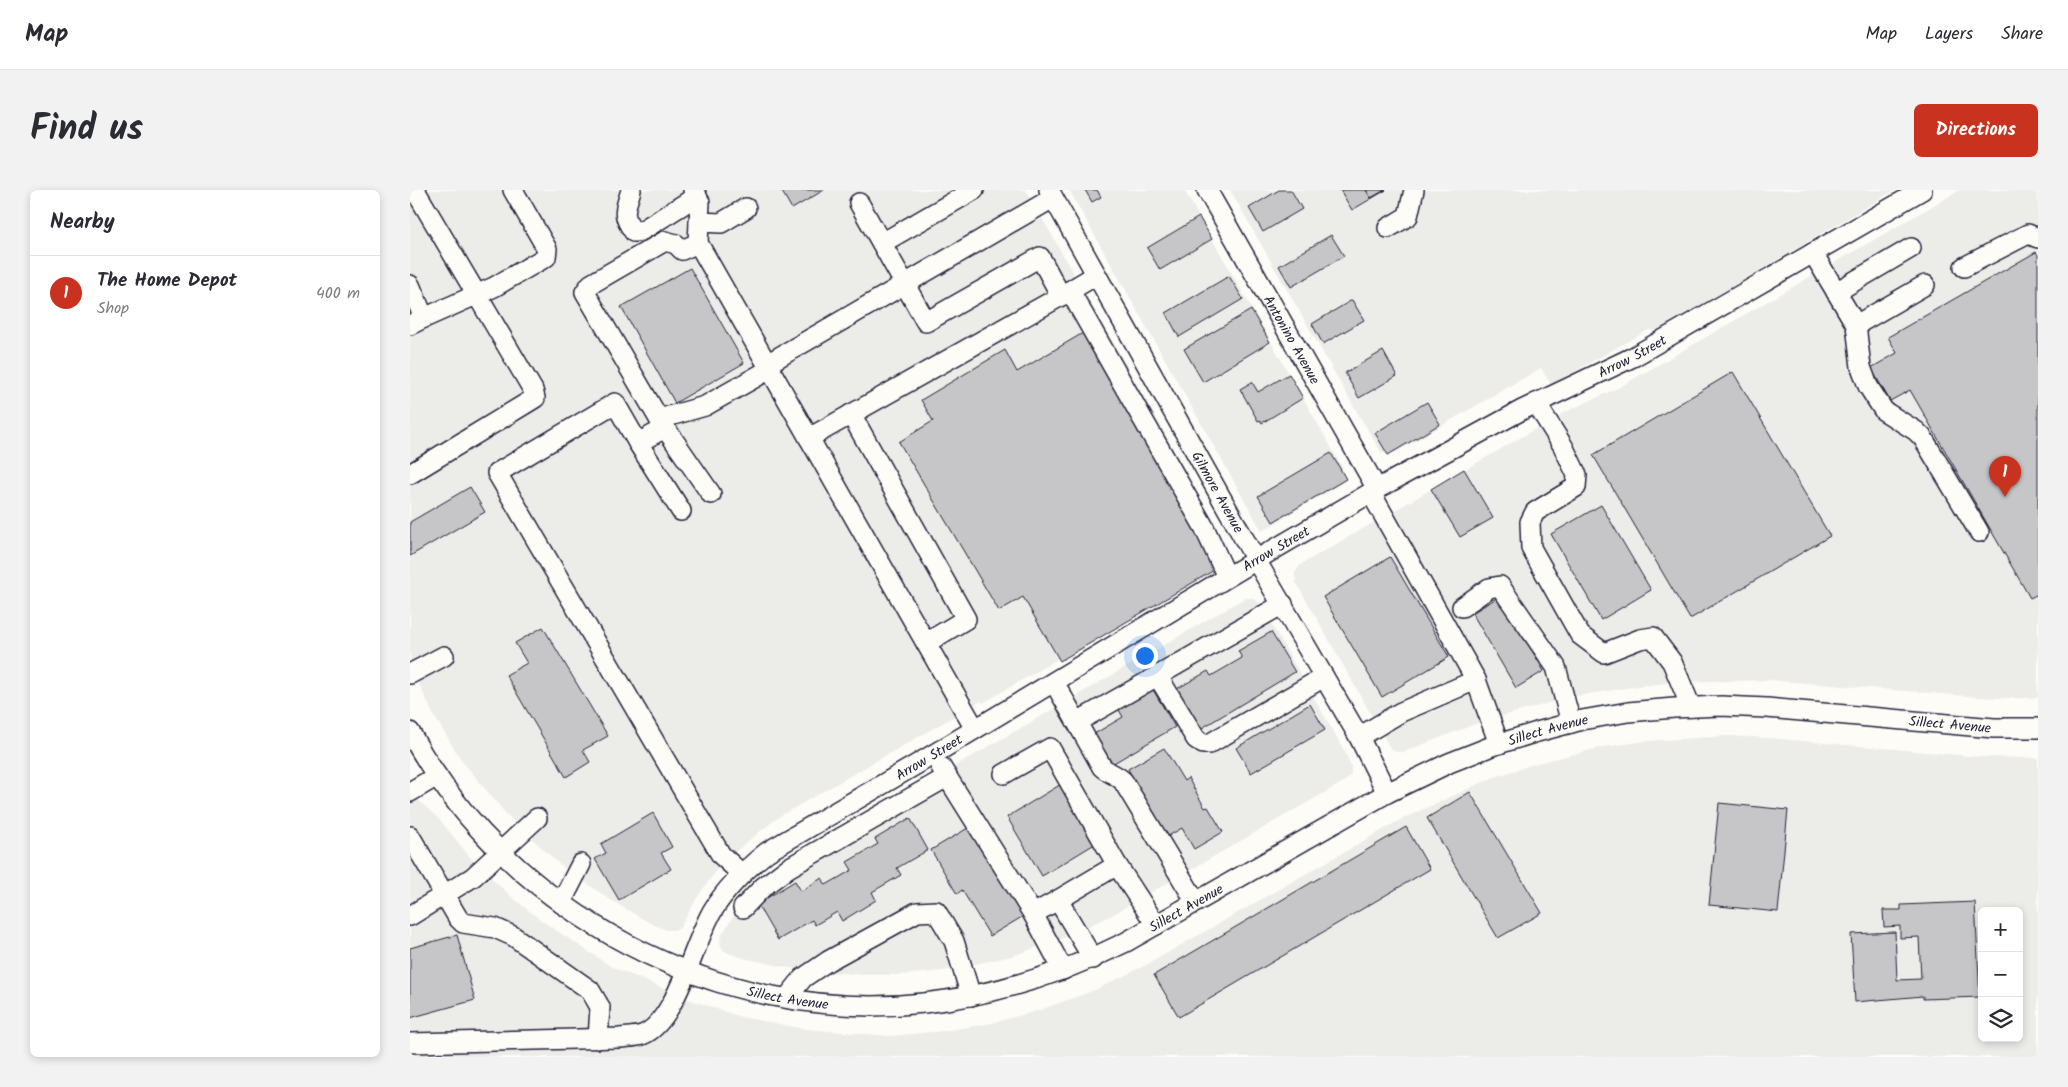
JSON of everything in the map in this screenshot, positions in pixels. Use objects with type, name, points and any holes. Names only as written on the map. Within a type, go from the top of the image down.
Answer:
[{"type":"street","points":[[410,474],[535,398],[533,390],[415,190]]},
{"type":"street","points":[[410,286],[417,321],[494,287],[546,257],[548,249],[513,190]]},
{"type":"street","points":[[631,190],[625,207],[625,218],[634,232],[641,231],[695,193],[700,202],[698,243],[975,729]]},
{"type":"street","points":[[882,243],[974,190]]},
{"type":"street","name":"Antonino Avenue","points":[[1206,190],[1374,491],[1476,680],[1499,744]]},
{"type":"street","points":[[1388,228],[1408,216],[1414,190]]},
{"type":"street","name":"Arrow Street","points":[[410,1043],[598,1039],[643,1034],[659,1023],[673,1003],[701,931],[729,887],[767,852],[782,842],[934,754],[1227,577],[1374,491],[1536,403],[1633,357],[1922,190]]},
{"type":"street","points":[[638,443],[662,423],[705,406],[1051,194]]},
{"type":"street","name":"Gilmore Avenue","points":[[1051,194],[1256,560],[1359,737],[1387,793]]},
{"type":"street","points":[[859,203],[926,322],[1040,257],[1066,293],[1204,527],[1227,577]]},
{"type":"street","points":[[699,222],[720,223],[746,208]]},
{"type":"street","points":[[1964,267],[2028,234],[2038,238]]},
{"type":"street","points":[[698,243],[682,250],[676,244],[665,241],[591,284],[585,292],[662,423],[711,494]]},
{"type":"street","points":[[1836,292],[1910,248]]},
{"type":"street","points":[[1813,253],[1856,326],[1861,367],[1868,386],[1884,411],[1916,431],[1922,438],[1980,532]]},
{"type":"street","points":[[809,438],[1096,275]]},
{"type":"street","points":[[1856,326],[1925,285]]},
{"type":"street","points":[[681,511],[615,403],[497,473],[721,855],[742,874]]},
{"type":"street","points":[[1536,403],[1563,446],[1577,474],[1576,486],[1535,512],[1530,522],[1531,548],[1580,635],[1604,653],[1640,638],[1654,637],[1672,662],[1691,707]]},
{"type":"street","points":[[851,414],[966,619],[926,642]]},
{"type":"street","points":[[1462,607],[1490,588],[1500,586],[1556,667],[1571,723]]},
{"type":"street","points":[[1077,722],[1283,604]]},
{"type":"street","points":[[410,674],[444,656]]},
{"type":"street","points":[[1157,675],[1196,739],[1203,744],[1209,744],[1324,677]]},
{"type":"street","points":[[1359,737],[1401,712],[1476,680]]},
{"type":"street","points":[[1054,682],[1102,766],[1107,772],[1123,780],[1196,902]]},
{"type":"street","name":"Sillect Avenue","points":[[410,732],[437,776],[472,821],[502,852],[538,886],[607,933],[648,955],[721,983],[787,998],[840,1004],[877,1005],[923,1003],[1014,987],[1093,958],[1156,925],[1387,793],[1449,763],[1499,744],[1571,723],[1628,712],[1691,707],[1767,708],[1994,728],[2038,728]]},
{"type":"street","points":[[1004,774],[1050,748],[1117,865],[1156,925]]},
{"type":"street","points":[[934,754],[1032,914],[1063,970]]},
{"type":"street","points":[[410,792],[437,776]]},
{"type":"street","points":[[744,908],[763,887],[788,868],[947,777]]},
{"type":"street","points":[[410,916],[473,877],[537,818]]},
{"type":"street","points":[[410,836],[458,918],[463,923],[494,928],[513,936],[590,990],[600,1007],[598,1039]]},
{"type":"street","points":[[561,903],[581,864]]},
{"type":"street","points":[[1032,914],[1117,865]]},
{"type":"street","points":[[1058,900],[1093,958]]},
{"type":"street","points":[[787,998],[803,978],[828,961],[917,912],[936,911],[954,941],[971,996]]},
{"type":"shaded area","points":[[410,190],[1026,190],[1162,428],[1226,545],[1221,563],[983,703],[981,701],[780,816],[743,845],[717,870],[698,896],[680,928],[666,930],[646,921],[609,899],[558,863],[507,815],[462,761],[434,716],[410,665]]},
{"type":"shaded area","points":[[1069,190],[1184,190],[1343,468],[1342,483],[1262,531]]},
{"type":"shaded area","points":[[1230,190],[1895,190],[1657,331],[1648,330],[1551,385],[1541,368],[1396,452],[1388,454],[1381,452]]},
{"type":"shaded area","points":[[1960,190],[2038,190],[2038,698],[1992,698],[1770,680],[1675,682],[1570,697],[1475,724],[1404,752],[1397,752],[1390,748],[1296,582],[1295,573],[1300,565],[1565,412],[1620,387]]},
{"type":"shaded area","points":[[1245,598],[1253,598],[1260,604],[1344,750],[1351,766],[1351,775],[1345,781],[1112,915],[1061,939],[1012,956],[943,971],[899,975],[864,975],[795,969],[743,958],[723,950],[720,943],[721,936],[740,906],[786,864]]},
{"type":"shaded area","points":[[1726,736],[1770,738],[1982,757],[2038,758],[2038,1057],[410,1057],[410,786],[417,799],[440,820],[473,861],[514,899],[542,921],[612,967],[691,1000],[741,1017],[806,1029],[890,1036],[944,1031],[992,1023],[1040,1010],[1095,990],[1148,964],[1402,819],[1492,778],[1534,764],[1603,747],[1647,741]]},
{"type":"building","points":[[781,190],[824,190],[792,209]]},
{"type":"building","points":[[1085,190],[1097,190],[1101,197],[1092,202]]},
{"type":"building","points":[[1279,190],[1291,190],[1302,209],[1263,232],[1249,208]]},
{"type":"building","points":[[1340,190],[1366,190],[1371,198],[1386,190],[1352,210]]},
{"type":"building","points":[[1366,190],[1385,190],[1371,198]]},
{"type":"building","points":[[1199,217],[1212,239],[1160,270],[1147,248]]},
{"type":"building","points":[[1331,235],[1344,256],[1291,287],[1279,266]]},
{"type":"building","points":[[2036,252],[2038,255],[2038,594],[2030,598],[1910,390],[1890,401],[1871,368],[1897,353],[1888,337]]},
{"type":"building","points":[[690,268],[744,363],[675,403],[621,307]]},
{"type":"building","points":[[1229,276],[1243,299],[1179,337],[1166,313]]},
{"type":"building","points":[[1352,300],[1364,320],[1323,344],[1312,324]]},
{"type":"building","points":[[1251,310],[1270,342],[1203,382],[1184,349]]},
{"type":"building","points":[[1083,333],[1221,566],[1060,661],[1023,597],[999,611],[899,442],[933,421],[921,400],[1005,350],[1017,372]]},
{"type":"building","points":[[1383,351],[1397,376],[1359,398],[1345,373]]},
{"type":"building","points":[[1733,372],[1830,536],[1690,619],[1593,455]]},
{"type":"building","points":[[1289,374],[1303,398],[1262,423],[1260,420],[1258,421],[1240,389],[1252,382],[1258,392]]},
{"type":"building","points":[[1427,402],[1440,424],[1388,455],[1375,433]]},
{"type":"building","points":[[1331,453],[1346,479],[1273,522],[1258,496]]},
{"type":"building","points":[[1464,469],[1493,518],[1460,537],[1431,489]]},
{"type":"building","points":[[470,487],[485,512],[410,556],[410,522]]},
{"type":"building","points":[[1601,505],[1651,590],[1601,620],[1551,534]]},
{"type":"building","points":[[1390,557],[1449,657],[1382,697],[1323,597]]},
{"type":"building","points":[[1500,596],[1544,671],[1516,688],[1472,613]]},
{"type":"building","points":[[543,627],[608,736],[583,750],[590,762],[566,777],[506,675],[527,663],[515,643]]},
{"type":"building","points":[[1271,632],[1295,672],[1197,731],[1175,690],[1208,671],[1211,676],[1242,658],[1238,651]]},
{"type":"building","points":[[1152,688],[1175,727],[1112,764],[1094,734],[1123,717],[1118,708]]},
{"type":"building","points":[[1310,704],[1325,730],[1251,773],[1236,748]]},
{"type":"building","points":[[1164,748],[1184,781],[1188,778],[1205,808],[1208,807],[1223,832],[1194,849],[1182,828],[1165,838],[1144,804],[1147,802],[1128,769]]},
{"type":"building","points":[[1063,783],[1098,842],[1042,876],[1007,817]]},
{"type":"building","points":[[1470,792],[1542,913],[1498,938],[1427,818]]},
{"type":"building","points":[[1719,803],[1788,810],[1778,912],[1709,905]]},
{"type":"building","points":[[653,813],[672,847],[661,853],[671,869],[619,900],[595,859],[606,853],[601,844]]},
{"type":"building","points":[[910,818],[928,850],[897,868],[901,875],[872,892],[876,900],[842,921],[837,912],[815,925],[812,920],[778,940],[757,904],[795,881],[801,891],[822,878],[826,885],[852,870],[847,862],[878,844],[875,839]]},
{"type":"building","points":[[1406,827],[1430,869],[1179,1017],[1154,975]]},
{"type":"building","points":[[968,828],[984,855],[990,851],[1027,914],[990,936],[962,890],[957,894],[931,850]]},
{"type":"building","points":[[1975,902],[1978,997],[1923,999],[1923,996],[1855,1002],[1851,934],[1895,932],[1897,980],[1921,979],[1919,937],[1900,938],[1900,926],[1884,927],[1883,910],[1901,910],[1901,905]]},
{"type":"building","points":[[457,935],[475,1000],[410,1018],[410,948]]},
{"type":"place","name":"The Home Depot","points":[[2005,497]]}]
